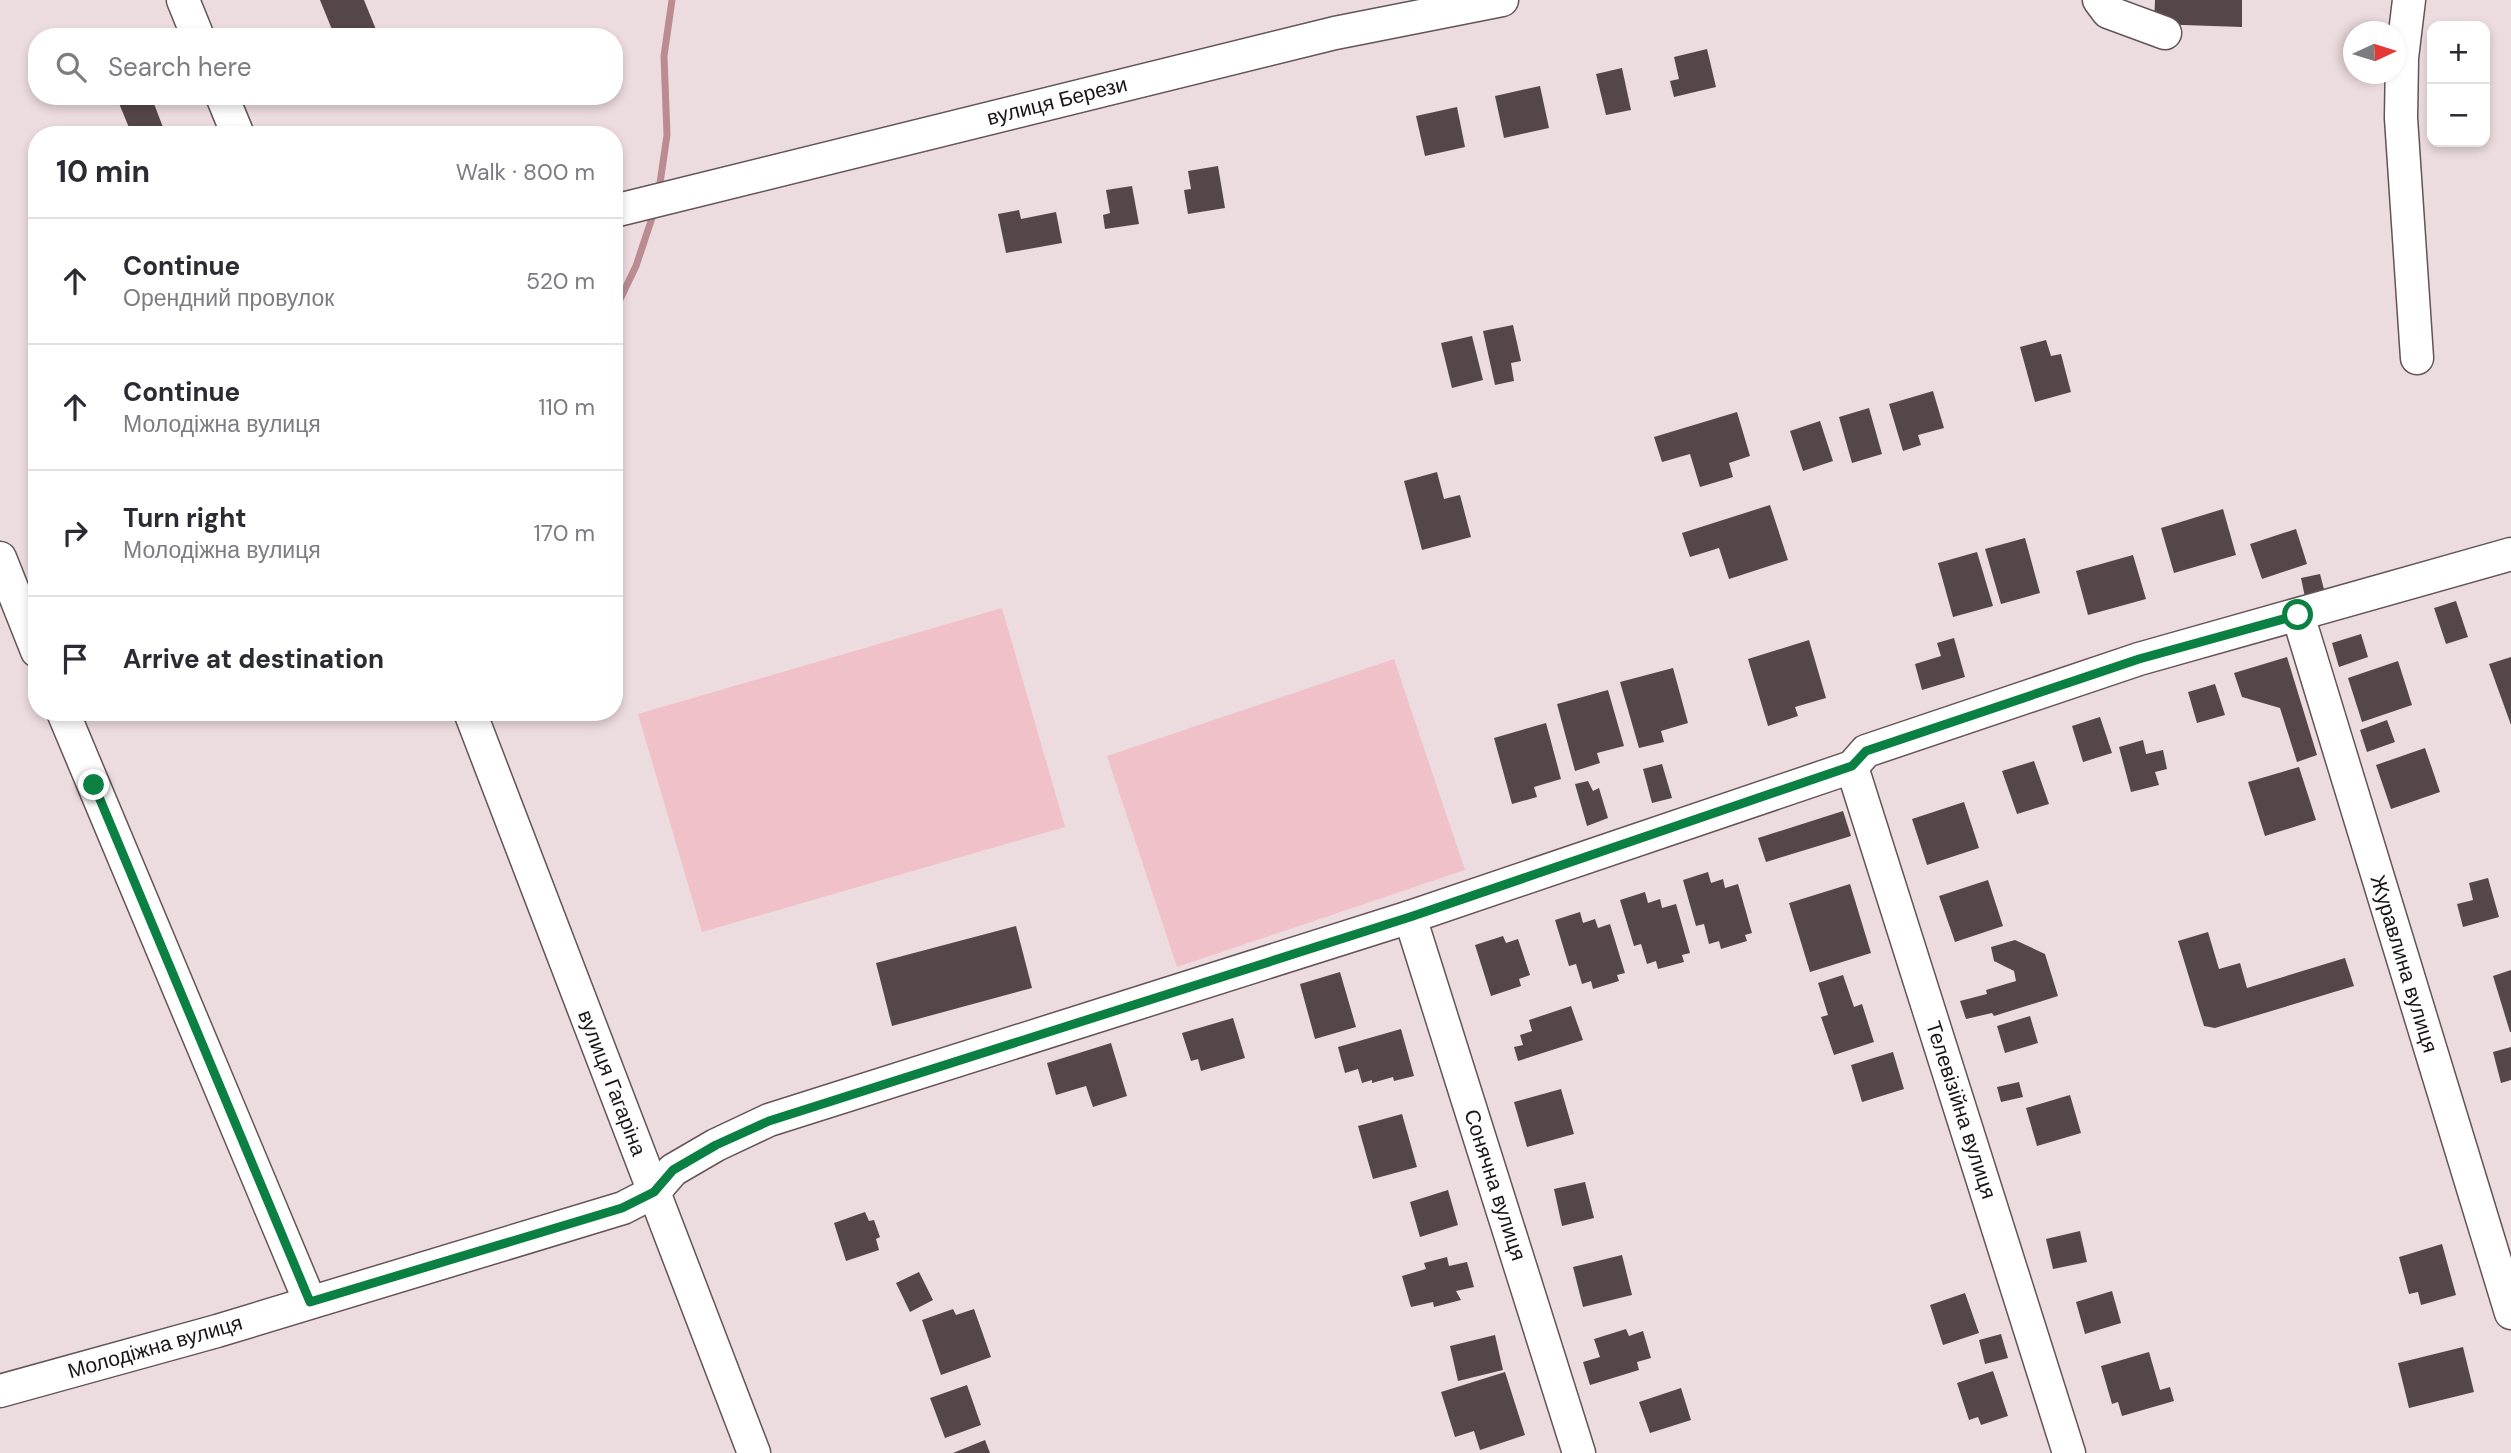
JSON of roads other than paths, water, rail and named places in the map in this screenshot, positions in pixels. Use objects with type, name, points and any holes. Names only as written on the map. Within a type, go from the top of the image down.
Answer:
[{"type":"street","points":[[183,0],[194,28]]},
{"type":"street","name":"вулиця Берези","points":[[628,208],[1321,37],[1502,0]]},
{"type":"street","points":[[2099,0],[2108,12],[2165,33]]},
{"type":"street","points":[[2409,0],[2402,58],[2401,118],[2417,358]]},
{"type":"street","points":[[226,105],[234,126]]},
{"type":"street","name":"Молодіжна вулиця","points":[[0,1391],[217,1331],[622,1208],[654,1192],[673,1170],[716,1145],[769,1121],[1410,917],[1852,766],[1866,751],[2139,659],[2511,554]]},
{"type":"street","points":[[0,558],[28,628]]},
{"type":"street","name":"Журавлина вулиця","points":[[2298,615],[2511,1313]]},
{"type":"street","points":[[67,721],[310,1302]]},
{"type":"street","name":"вулиця Гагаріна","points":[[473,721],[754,1453]]},
{"type":"street","name":"Телевізійна вулиця","points":[[1852,766],[2069,1453]]},
{"type":"street","name":"Сонячна вулиця","points":[[1410,917],[1579,1453]]},
{"type":"waterway","points":[[659,190],[667,135],[664,56],[672,0]]},
{"type":"waterway","points":[[623,293],[636,266],[655,209]]}]
